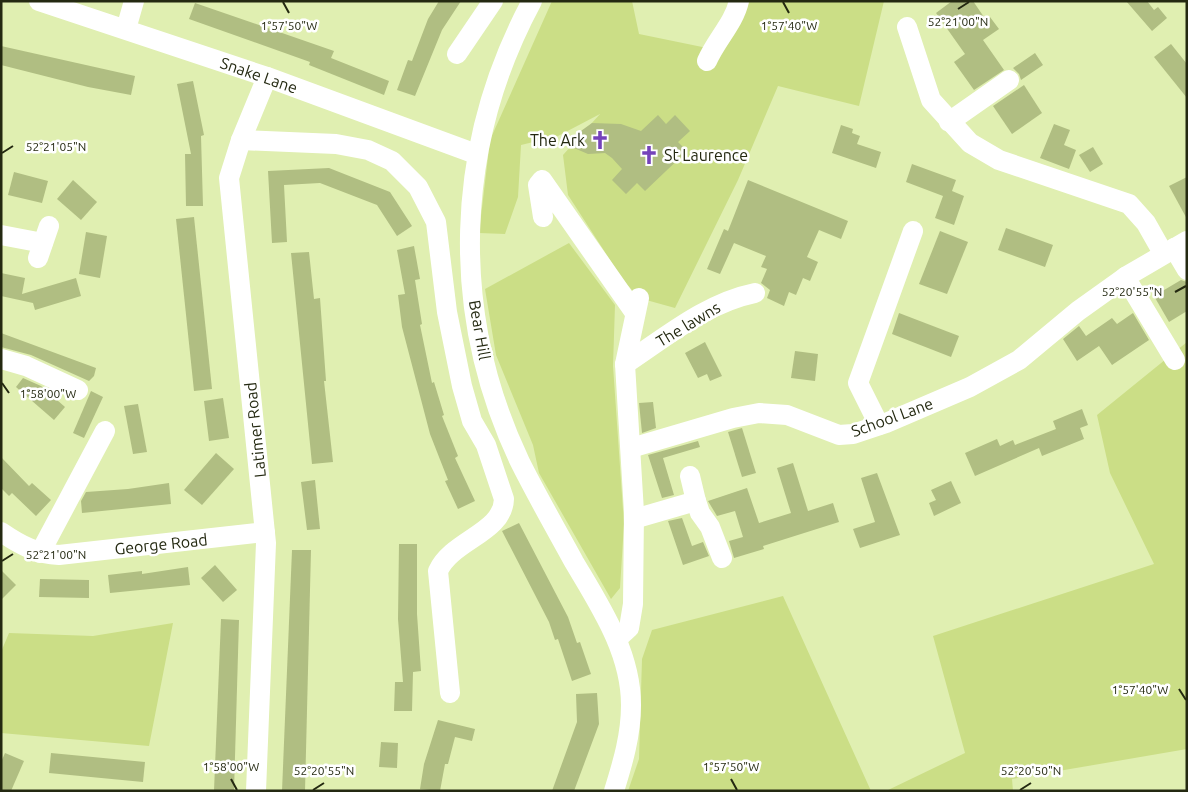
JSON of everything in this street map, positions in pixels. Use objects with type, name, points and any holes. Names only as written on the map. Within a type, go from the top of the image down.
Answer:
[{"type":"street","name":"Snake Lane","points":[[39,1],[267,77],[476,154]]},
{"type":"street","points":[[126,29],[134,1]]},
{"type":"street","points":[[457,54],[493,1]]},
{"type":"street","name":"Bear Hill","points":[[532,1],[503,61],[492,92],[476,154],[469,227],[473,288],[486,362],[508,435],[540,500],[617,639],[625,665],[631,703],[630,734],[614,791]]},
{"type":"street","points":[[707,61],[712,49],[737,10],[739,1]]},
{"type":"street","points":[[907,27],[931,100],[949,122],[978,149],[1000,160],[1129,204],[1146,223],[1175,247],[1187,270]]},
{"type":"street","name":"Latimer Road","points":[[256,791],[265,532],[229,186],[231,170],[241,140],[267,77]]},
{"type":"street","points":[[949,122],[1009,80]]},
{"type":"street","points":[[241,140],[336,144],[361,148],[392,161],[411,177],[424,196],[436,222],[447,312],[456,359],[472,421],[486,445],[504,499],[501,514],[492,525],[448,555],[438,571],[450,693]]},
{"type":"street","points":[[543,217],[538,184],[542,180],[637,306],[625,364],[634,520],[631,622],[625,633],[617,639]]},
{"type":"street","points":[[879,425],[858,383],[913,231]]},
{"type":"street","points":[[1,235],[43,242]]},
{"type":"street","name":"School Lane","points":[[631,448],[733,418],[759,413],[787,415],[839,435],[853,434],[879,425],[970,387],[1019,360],[1125,277],[1175,247]]},
{"type":"street","points":[[1125,277],[1175,360]]},
{"type":"street","name":"The lawns","points":[[625,364],[706,311],[736,297],[755,294]]},
{"type":"street","points":[[1,359],[26,366],[78,390]]},
{"type":"street","points":[[40,552],[105,431]]},
{"type":"street","points":[[486,445],[508,435]]},
{"type":"street","points":[[690,476],[700,513],[710,527],[722,558]]},
{"type":"street","points":[[634,520],[696,501]]},
{"type":"street","name":"George Road","points":[[1,532],[17,543],[40,552],[71,554],[265,532]]},
{"type":"green space","points":[[552,1],[632,1],[639,34],[712,49],[745,1],[884,1],[859,106],[778,86],[738,180],[675,308],[639,298],[623,280],[568,195],[563,155],[600,114],[558,136],[521,145],[518,197],[505,234],[479,233],[490,140]]},
{"type":"green space","points":[[569,243],[615,305],[613,366],[624,524],[620,588],[611,599],[539,473],[533,445],[496,355],[485,289]]},
{"type":"green space","points":[[1187,342],[1187,749],[1012,779],[1013,791],[886,791],[965,753],[933,636],[1154,564],[1110,473],[1097,415]]},
{"type":"green space","points":[[783,596],[871,791],[628,791],[639,759],[642,659],[652,630]]},
{"type":"green space","points":[[173,623],[149,746],[1,733],[1,652],[9,633],[93,636]]},
{"type":"building","points":[[439,1],[461,1],[442,30],[415,96],[397,90],[408,60],[412,61],[428,19]]},
{"type":"building","points":[[952,1],[973,1],[986,20],[990,17],[999,29],[983,40],[1004,70],[974,90],[954,62],[965,54],[936,13]]},
{"type":"building","points":[[1126,1],[1147,1],[1154,10],[1158,7],[1167,18],[1152,31]]},
{"type":"building","points":[[195,3],[334,51],[331,58],[389,81],[384,95],[309,65],[310,62],[189,19]]},
{"type":"building","points":[[1171,44],[1187,64],[1187,98],[1154,57]]},
{"type":"building","points":[[1,46],[135,76],[131,95],[88,87],[1,65]]},
{"type":"building","points":[[1035,53],[1043,65],[1021,80],[1019,74],[1013,68]]},
{"type":"building","points":[[193,81],[204,135],[201,136],[203,206],[186,206],[185,154],[191,154],[177,84]]},
{"type":"building","points":[[1024,85],[1042,113],[1012,134],[993,106]]},
{"type":"building","name":"St Laurence","points":[[658,115],[666,124],[675,115],[690,131],[678,142],[687,151],[645,191],[637,183],[626,194],[612,180],[622,169],[612,158],[605,153],[588,154],[574,148],[567,141],[592,123],[621,124],[641,131]]},
{"type":"building","points":[[1054,124],[1070,130],[1064,145],[1076,150],[1069,169],[1040,158]]},
{"type":"building","points":[[841,125],[853,129],[852,133],[860,136],[857,144],[881,152],[876,168],[832,153]]},
{"type":"building","points":[[1093,147],[1103,164],[1090,172],[1079,155]]},
{"type":"building","points":[[912,164],[956,180],[952,191],[964,196],[954,225],[935,218],[943,196],[906,182]]},
{"type":"building","points":[[329,168],[390,192],[412,226],[397,236],[377,205],[320,183],[284,185],[287,242],[272,243],[268,171]]},
{"type":"building","points":[[14,172],[48,181],[42,203],[8,195]]},
{"type":"building","points":[[1187,177],[1187,219],[1169,186]]},
{"type":"building","points":[[73,180],[97,202],[81,220],[57,199]]},
{"type":"building","points":[[748,180],[848,221],[841,239],[819,230],[807,257],[818,262],[810,281],[803,278],[796,295],[789,292],[784,306],[767,298],[770,290],[761,283],[767,269],[761,267],[766,256],[734,243],[720,274],[707,269],[724,229],[728,231]]},
{"type":"building","points":[[194,217],[212,389],[194,391],[176,219]]},
{"type":"building","points":[[1006,228],[1053,245],[1045,267],[998,250]]},
{"type":"building","points":[[940,231],[968,242],[947,294],[919,284]]},
{"type":"building","points":[[86,232],[107,236],[100,278],[79,274]]},
{"type":"building","points":[[414,246],[420,279],[415,280],[422,324],[420,325],[432,383],[434,382],[444,415],[442,416],[458,456],[455,458],[475,501],[458,509],[445,481],[448,480],[430,434],[402,327],[398,295],[405,294],[397,250]]},
{"type":"building","points":[[309,252],[314,299],[320,298],[326,381],[324,381],[333,462],[312,464],[291,253]]},
{"type":"building","points":[[1,273],[25,278],[22,294],[76,278],[81,296],[35,310],[33,303],[1,296]]},
{"type":"building","points":[[1181,280],[1187,282],[1187,311],[1169,322],[1154,296]]},
{"type":"building","points":[[899,313],[959,336],[951,357],[892,334]]},
{"type":"building","points":[[1133,313],[1149,340],[1112,365],[1099,346],[1077,361],[1063,339],[1079,326],[1086,336],[1112,318],[1117,324]]},
{"type":"building","points":[[1,333],[96,368],[94,376],[89,381],[31,355],[1,347]]},
{"type":"building","points":[[705,342],[722,376],[710,381],[707,374],[698,378],[685,353]]},
{"type":"building","points":[[795,351],[818,354],[815,381],[791,378]]},
{"type":"building","points":[[23,378],[41,386],[65,407],[54,420],[16,387]]},
{"type":"building","points":[[91,391],[103,397],[84,438],[73,433]]},
{"type":"building","points":[[223,398],[229,438],[209,441],[204,401]]},
{"type":"building","points":[[653,402],[656,428],[642,433],[639,403]]},
{"type":"building","points":[[138,404],[147,452],[133,454],[124,406]]},
{"type":"building","points":[[1082,409],[1088,425],[1080,428],[1084,439],[1042,456],[1039,448],[975,476],[965,453],[997,439],[1000,446],[1013,440],[1015,445],[1056,429],[1053,421]]},
{"type":"building","points":[[742,428],[756,473],[742,477],[728,432]]},
{"type":"building","points":[[698,441],[700,447],[663,458],[674,495],[662,498],[648,455]]},
{"type":"building","points":[[216,453],[234,469],[202,505],[184,490]]},
{"type":"building","points":[[1,457],[29,486],[32,483],[51,500],[36,516],[12,493],[9,496],[1,488]]},
{"type":"building","points":[[793,463],[808,511],[833,503],[839,522],[763,546],[764,549],[734,558],[729,541],[743,537],[735,511],[717,516],[708,501],[747,488],[759,523],[791,513],[777,468]]},
{"type":"building","points":[[877,473],[900,535],[860,548],[853,529],[875,522],[861,478]]},
{"type":"building","points":[[315,480],[320,529],[307,530],[301,482]]},
{"type":"building","points":[[951,481],[961,503],[934,516],[929,503],[936,500],[931,490]]},
{"type":"building","points":[[169,483],[171,504],[82,513],[81,501],[86,492],[128,489]]},
{"type":"building","points":[[682,518],[692,546],[703,542],[709,556],[683,565],[668,521]]},
{"type":"building","points":[[519,523],[568,617],[577,643],[580,642],[591,674],[572,681],[558,639],[555,640],[549,622],[502,531]]},
{"type":"building","points":[[399,544],[417,544],[417,614],[421,671],[413,672],[412,711],[394,711],[395,682],[403,682],[398,619]]},
{"type":"building","points":[[292,550],[311,550],[305,791],[282,791]]},
{"type":"building","points":[[215,565],[237,590],[223,602],[201,578]]},
{"type":"building","points":[[188,567],[190,585],[110,593],[108,575],[142,571],[142,574]]},
{"type":"building","points":[[1,570],[16,585],[1,600]]},
{"type":"building","points":[[40,579],[89,580],[89,598],[39,597]]},
{"type":"building","points":[[221,619],[239,620],[234,791],[214,791]]},
{"type":"building","points":[[597,693],[599,724],[574,791],[552,791],[577,722],[576,694]]},
{"type":"building","points":[[438,720],[475,729],[472,741],[455,737],[448,764],[445,764],[440,791],[420,789],[424,764]]},
{"type":"building","points":[[381,742],[398,743],[397,768],[379,767]]},
{"type":"building","points":[[5,753],[24,761],[11,791],[1,791],[1,762]]},
{"type":"building","points":[[51,753],[145,762],[143,782],[49,773]]},
{"type":"place","name":"The Ark","points":[[600,140]]},
{"type":"place","name":"St Laurence","points":[[649,155]]}]
